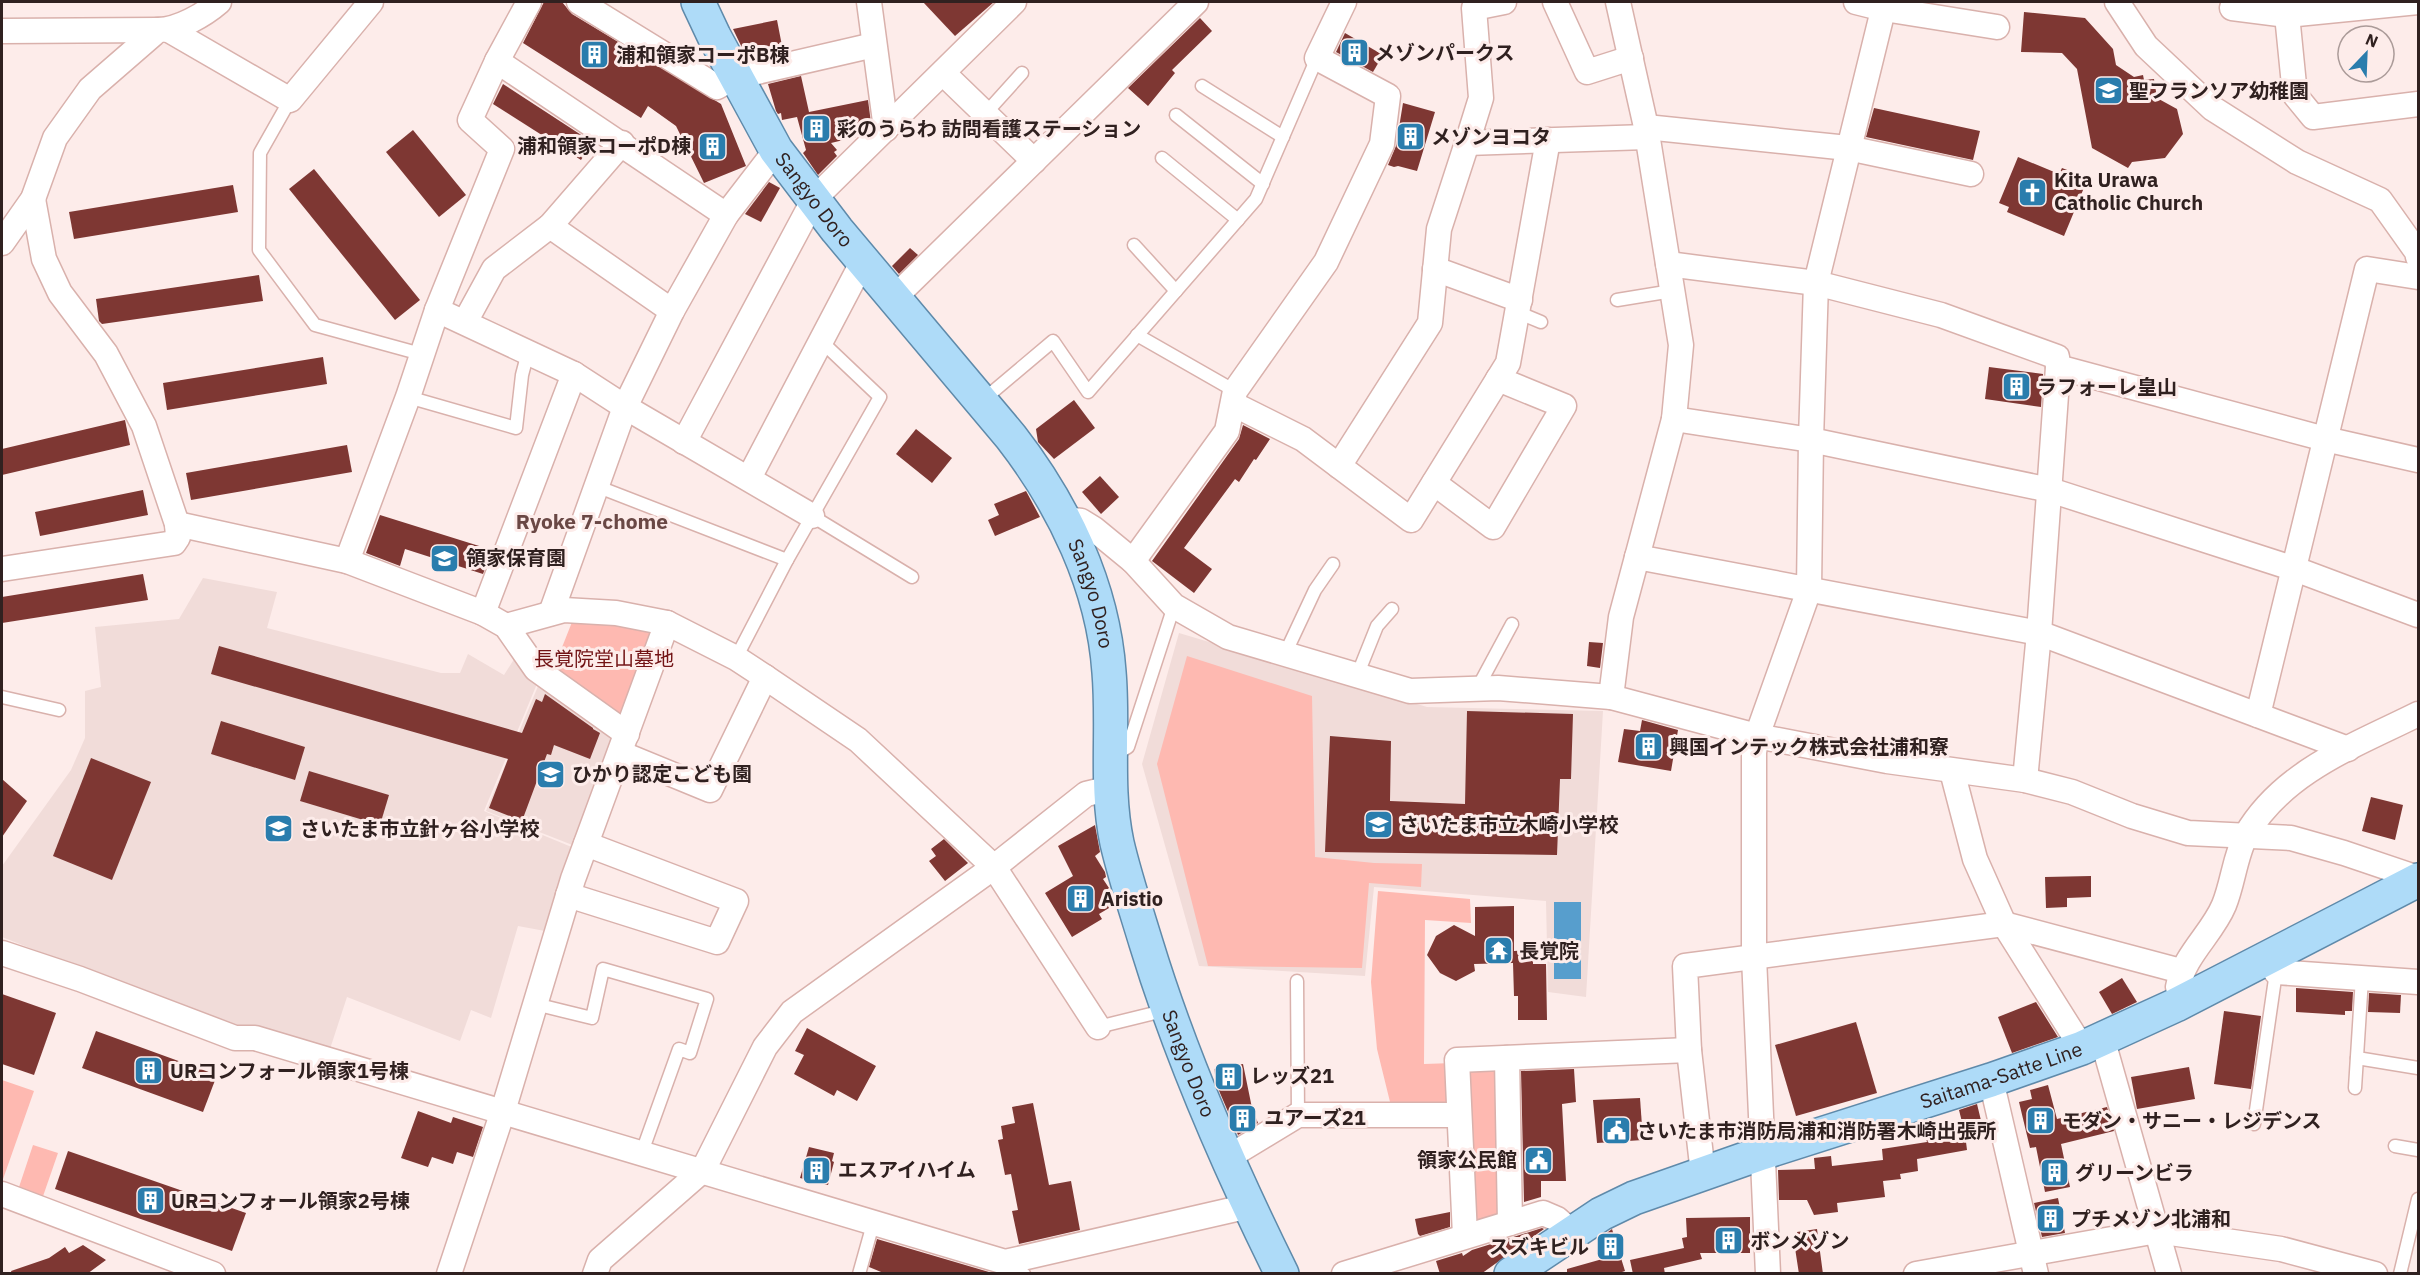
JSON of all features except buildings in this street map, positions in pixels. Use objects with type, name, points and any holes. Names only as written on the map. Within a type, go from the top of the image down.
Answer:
[{"type":"main road","name":"Sangyo Doro","points":[[698,2],[735,77],[776,150],[863,261],[1035,467],[1065,519],[1093,592],[1109,670],[1111,773],[1118,844],[1167,1010],[1227,1158],[1282,1274]]},
{"type":"main road","name":"Saitama-Satte Line","points":[[1511,1274],[1601,1214],[1634,1198],[1762,1153],[1990,1080],[2092,1043],[2272,964],[2418,879]]},
{"type":"street","points":[[2,243],[33,199],[55,138],[90,89],[164,30],[211,9],[219,2]]},
{"type":"street","points":[[2,31],[164,30],[290,100],[371,2]]},
{"type":"street","points":[[347,561],[408,397],[437,310],[502,149],[470,120],[497,61],[530,2]]},
{"type":"street","points":[[579,2],[717,87],[735,77],[874,45]]},
{"type":"street","points":[[868,2],[886,129]]},
{"type":"street","points":[[684,442],[814,199],[1014,2]]},
{"type":"street","points":[[895,297],[1196,2]]},
{"type":"street","points":[[1133,561],[1227,431],[1234,398],[1326,262],[1382,144],[1388,96],[1317,58],[1344,2]]},
{"type":"street","points":[[1340,466],[1430,322],[1438,229],[1481,98],[1474,8],[1504,2]]},
{"type":"street","points":[[1556,2],[1587,72],[1631,58]]},
{"type":"street","points":[[1611,697],[1620,617],[1674,419],[1681,345],[1647,132],[1618,2]]},
{"type":"street","points":[[1856,2],[1885,5],[1997,27]]},
{"type":"street","points":[[2118,2],[2146,46],[2212,108],[2297,162],[2380,200],[2417,252],[2418,257]]},
{"type":"street","points":[[2232,8],[2287,15],[2418,2]]},
{"type":"street","points":[[1768,1274],[1754,957],[1754,752],[1757,736],[1809,590],[1816,283],[1885,5]]},
{"type":"street","points":[[2287,15],[2295,95],[2313,117],[2418,104]]},
{"type":"street","points":[[497,61],[726,214]]},
{"type":"street","points":[[943,73],[1034,161]]},
{"type":"street","points":[[1467,144],[1647,132],[1848,148],[1971,174]]},
{"type":"street","points":[[1234,398],[1303,439],[1411,520],[1508,363],[1548,140]]},
{"type":"street","points":[[465,322],[494,269],[550,226],[622,143]]},
{"type":"street","points":[[551,613],[625,407],[672,311],[726,214],[776,150]]},
{"type":"street","points":[[2,569],[174,543],[178,537],[177,524],[144,426],[106,354],[60,293],[44,259],[33,199]]},
{"type":"street","points":[[550,226],[672,311]]},
{"type":"street","points":[[749,478],[863,261]]},
{"type":"street","points":[[1668,264],[1816,283],[1941,315],[2058,357],[2039,633],[2025,780]]},
{"type":"street","points":[[1435,269],[1518,306]]},
{"type":"street","points":[[2258,715],[2367,269],[2418,277]]},
{"type":"street","points":[[437,310],[574,374],[625,407],[812,516]]},
{"type":"street","points":[[2058,367],[2325,439],[2418,460]]},
{"type":"street","points":[[483,613],[574,374]]},
{"type":"street","points":[[1434,483],[1493,527],[1564,406],[1498,379]]},
{"type":"street","points":[[1674,419],[1811,440],[2050,490],[2295,569],[2418,615]]},
{"type":"street","points":[[1065,519],[1081,521],[1133,561],[1174,606],[1228,637],[1410,691],[1498,688],[1611,697],[1757,736],[1887,761],[2025,780],[2072,792],[2132,816],[2188,833],[2291,838],[2344,853],[2418,879]]},
{"type":"street","points":[[177,524],[347,561],[483,613],[506,626],[536,669],[623,744],[710,790],[765,676]]},
{"type":"street","points":[[1637,557],[2039,633],[2348,749]]},
{"type":"street","points":[[506,626],[564,610],[616,613],[667,622],[765,676],[858,740],[994,867],[1098,1027]]},
{"type":"street","points":[[449,1274],[503,1111],[568,895],[667,622]]},
{"type":"street","points":[[2176,1005],[2181,971],[2223,906],[2246,836],[2272,801],[2313,767],[2418,714]]},
{"type":"street","points":[[1952,771],[1975,859],[2004,924],[2092,1043],[2157,1231],[2169,1274]]},
{"type":"street","points":[[595,1274],[600,1260],[704,1170],[765,1047],[792,1012],[994,867],[1111,773]]},
{"type":"street","points":[[568,895],[717,942],[736,901],[586,844]]},
{"type":"street","points":[[1703,1174],[1689,1050],[1685,966],[2004,924],[2181,971]]},
{"type":"street","points":[[2,953],[80,979],[235,1038],[255,1038],[704,1170],[1015,1268],[1249,1206]]},
{"type":"street","points":[[2272,964],[2362,978],[2418,982]]},
{"type":"street","points":[[1465,1236],[1457,1060],[1689,1050]]},
{"type":"street","points":[[1507,1058],[1510,1223]]},
{"type":"street","points":[[1990,1080],[2034,1263]]},
{"type":"street","points":[[1227,1158],[1298,1115],[1459,1115]]},
{"type":"street","points":[[2,1194],[213,1274]]},
{"type":"street","points":[[1344,1274],[1543,1213],[1557,1219],[1572,1232]]},
{"type":"street","points":[[1918,1273],[2034,1263],[2157,1231],[2281,1249],[2375,1274]]},
{"type":"lane","points":[[982,401],[1053,340],[1088,392],[1256,199],[1317,58]]},
{"type":"lane","points":[[985,114],[1022,73]]},
{"type":"lane","points":[[1202,86],[1283,137]]},
{"type":"lane","points":[[290,100],[260,153],[259,250],[315,325],[421,354]]},
{"type":"lane","points":[[1176,115],[1263,184]]},
{"type":"lane","points":[[1162,158],[1238,220]]},
{"type":"lane","points":[[1134,246],[1176,291]]},
{"type":"lane","points":[[1617,300],[1672,291]]},
{"type":"lane","points":[[1518,306],[1541,322]]},
{"type":"lane","points":[[1137,335],[1234,398]]},
{"type":"lane","points":[[736,658],[787,560],[880,397],[821,341]]},
{"type":"lane","points":[[408,397],[516,428],[522,375],[528,352]]},
{"type":"lane","points":[[596,486],[787,560]]},
{"type":"lane","points":[[812,516],[912,577]]},
{"type":"lane","points":[[1284,654],[1315,590],[1333,564]]},
{"type":"lane","points":[[1111,773],[1128,747],[1174,606]]},
{"type":"lane","points":[[1357,676],[1377,627],[1392,609]]},
{"type":"lane","points":[[1477,688],[1512,624]]},
{"type":"lane","points":[[2,698],[59,710]]},
{"type":"lane","points":[[2254,1124],[2272,964]]},
{"type":"lane","points":[[535,1004],[592,1018],[603,969],[706,999],[690,1053],[679,1049],[642,1152]]},
{"type":"lane","points":[[2355,1088],[2362,978]]},
{"type":"lane","points":[[1297,981],[1298,1115]]},
{"type":"lane","points":[[1098,1027],[1167,1010]]},
{"type":"lane","points":[[2357,1058],[2418,1068]]},
{"type":"lane","points":[[2395,1146],[2418,1150]]},
{"type":"lane","points":[[2400,1274],[2418,1199]]},
{"type":"lane","points":[[859,1274],[873,1224]]},
{"type":"shaded area","name":"さいたま市立針ヶ谷小学校","points":[[203,578],[277,592],[267,628],[441,673],[460,673],[468,654],[504,675],[518,653],[539,679],[484,811],[574,848],[545,931],[518,926],[491,1018],[471,1010],[460,1041],[347,997],[330,1049],[230,1027],[2,937],[2,866],[71,770],[85,738],[85,691],[101,687],[95,627],[179,619]]},
{"type":"shaded area","name":"さいたま市立木崎小学校","points":[[1179,633],[1427,707],[1603,711],[1586,997],[1548,992],[1546,901],[1374,887],[1365,976],[1199,966],[1142,764]]},
{"type":"shaded area","name":"ひかり認定こども園","points":[[541,679],[613,737],[575,846],[486,811]]},
{"type":"green space","name":"長覚院堂山墓地","points":[[574,617],[653,626],[657,636],[623,719],[553,670]]},
{"type":"green space","points":[[1187,656],[1312,696],[1315,857],[1374,863],[1422,864],[1421,887],[1369,883],[1362,968],[1208,966],[1157,764]]},
{"type":"green space","points":[[1378,891],[1470,899],[1471,923],[1425,920],[1424,1064],[1453,1063],[1455,1107],[1392,1110],[1377,1049],[1371,982]]},
{"type":"green space","points":[[1495,1063],[1500,1213],[1469,1223],[1463,1064]]},
{"type":"green space","points":[[2,1080],[34,1091],[2,1182]]},
{"type":"green space","points":[[33,1145],[58,1153],[41,1202],[17,1193]]},
{"type":"water","points":[[1554,902],[1581,902],[1581,979],[1554,979]]},
{"type":"place","name":"メゾンパークス","points":[[1354,53]]},
{"type":"place","name":"浦和領家コーポB棟","points":[[595,55]]},
{"type":"place","name":"聖フランソア幼稚園","points":[[2108,91]]},
{"type":"place","name":"彩のうらわ 訪問看護ステーション","points":[[816,129]]},
{"type":"place","name":"メゾンヨコタ","points":[[1410,137]]},
{"type":"place","name":"浦和領家コーポD棟","points":[[712,146]]},
{"type":"place","name":"Kita Urawa Catholic Church","points":[[2033,192]]},
{"type":"place","name":"ラフォーレ皇山","points":[[2016,387]]},
{"type":"place","name":"領家保育園","points":[[445,558]]},
{"type":"place","name":"興国インテック株式会社浦和寮","points":[[1648,747]]},
{"type":"place","name":"ひかり認定こども園","points":[[551,774]]},
{"type":"place","name":"さいたま市立木崎小学校","points":[[1378,825]]},
{"type":"place","name":"さいたま市立針ヶ谷小学校","points":[[279,829]]},
{"type":"place","name":"Aristio","points":[[1080,899]]},
{"type":"place","name":"長覚院","points":[[1498,951]]},
{"type":"place","name":"URコンフォール領家1号棟","points":[[149,1071]]},
{"type":"place","name":"レッズ21","points":[[1229,1076]]},
{"type":"place","name":"ユアーズ21","points":[[1243,1118]]},
{"type":"place","name":"モダン・サニー・レジデンス","points":[[2041,1121]]},
{"type":"place","name":"さいたま市消防局浦和消防署木崎出張所","points":[[1616,1131]]},
{"type":"place","name":"領家公民館","points":[[1538,1160]]},
{"type":"place","name":"エスアイハイム","points":[[817,1170]]},
{"type":"place","name":"グリーンビラ","points":[[2054,1173]]},
{"type":"place","name":"URコンフォール領家2号棟","points":[[150,1201]]},
{"type":"place","name":"プチメゾン北浦和","points":[[2050,1219]]},
{"type":"place","name":"ボンメゾン","points":[[1729,1241]]},
{"type":"place","name":"スズキビル","points":[[1610,1247]]},
{"type":"district","name":"Ryoke 7-chome","points":[[592,522]]}]
